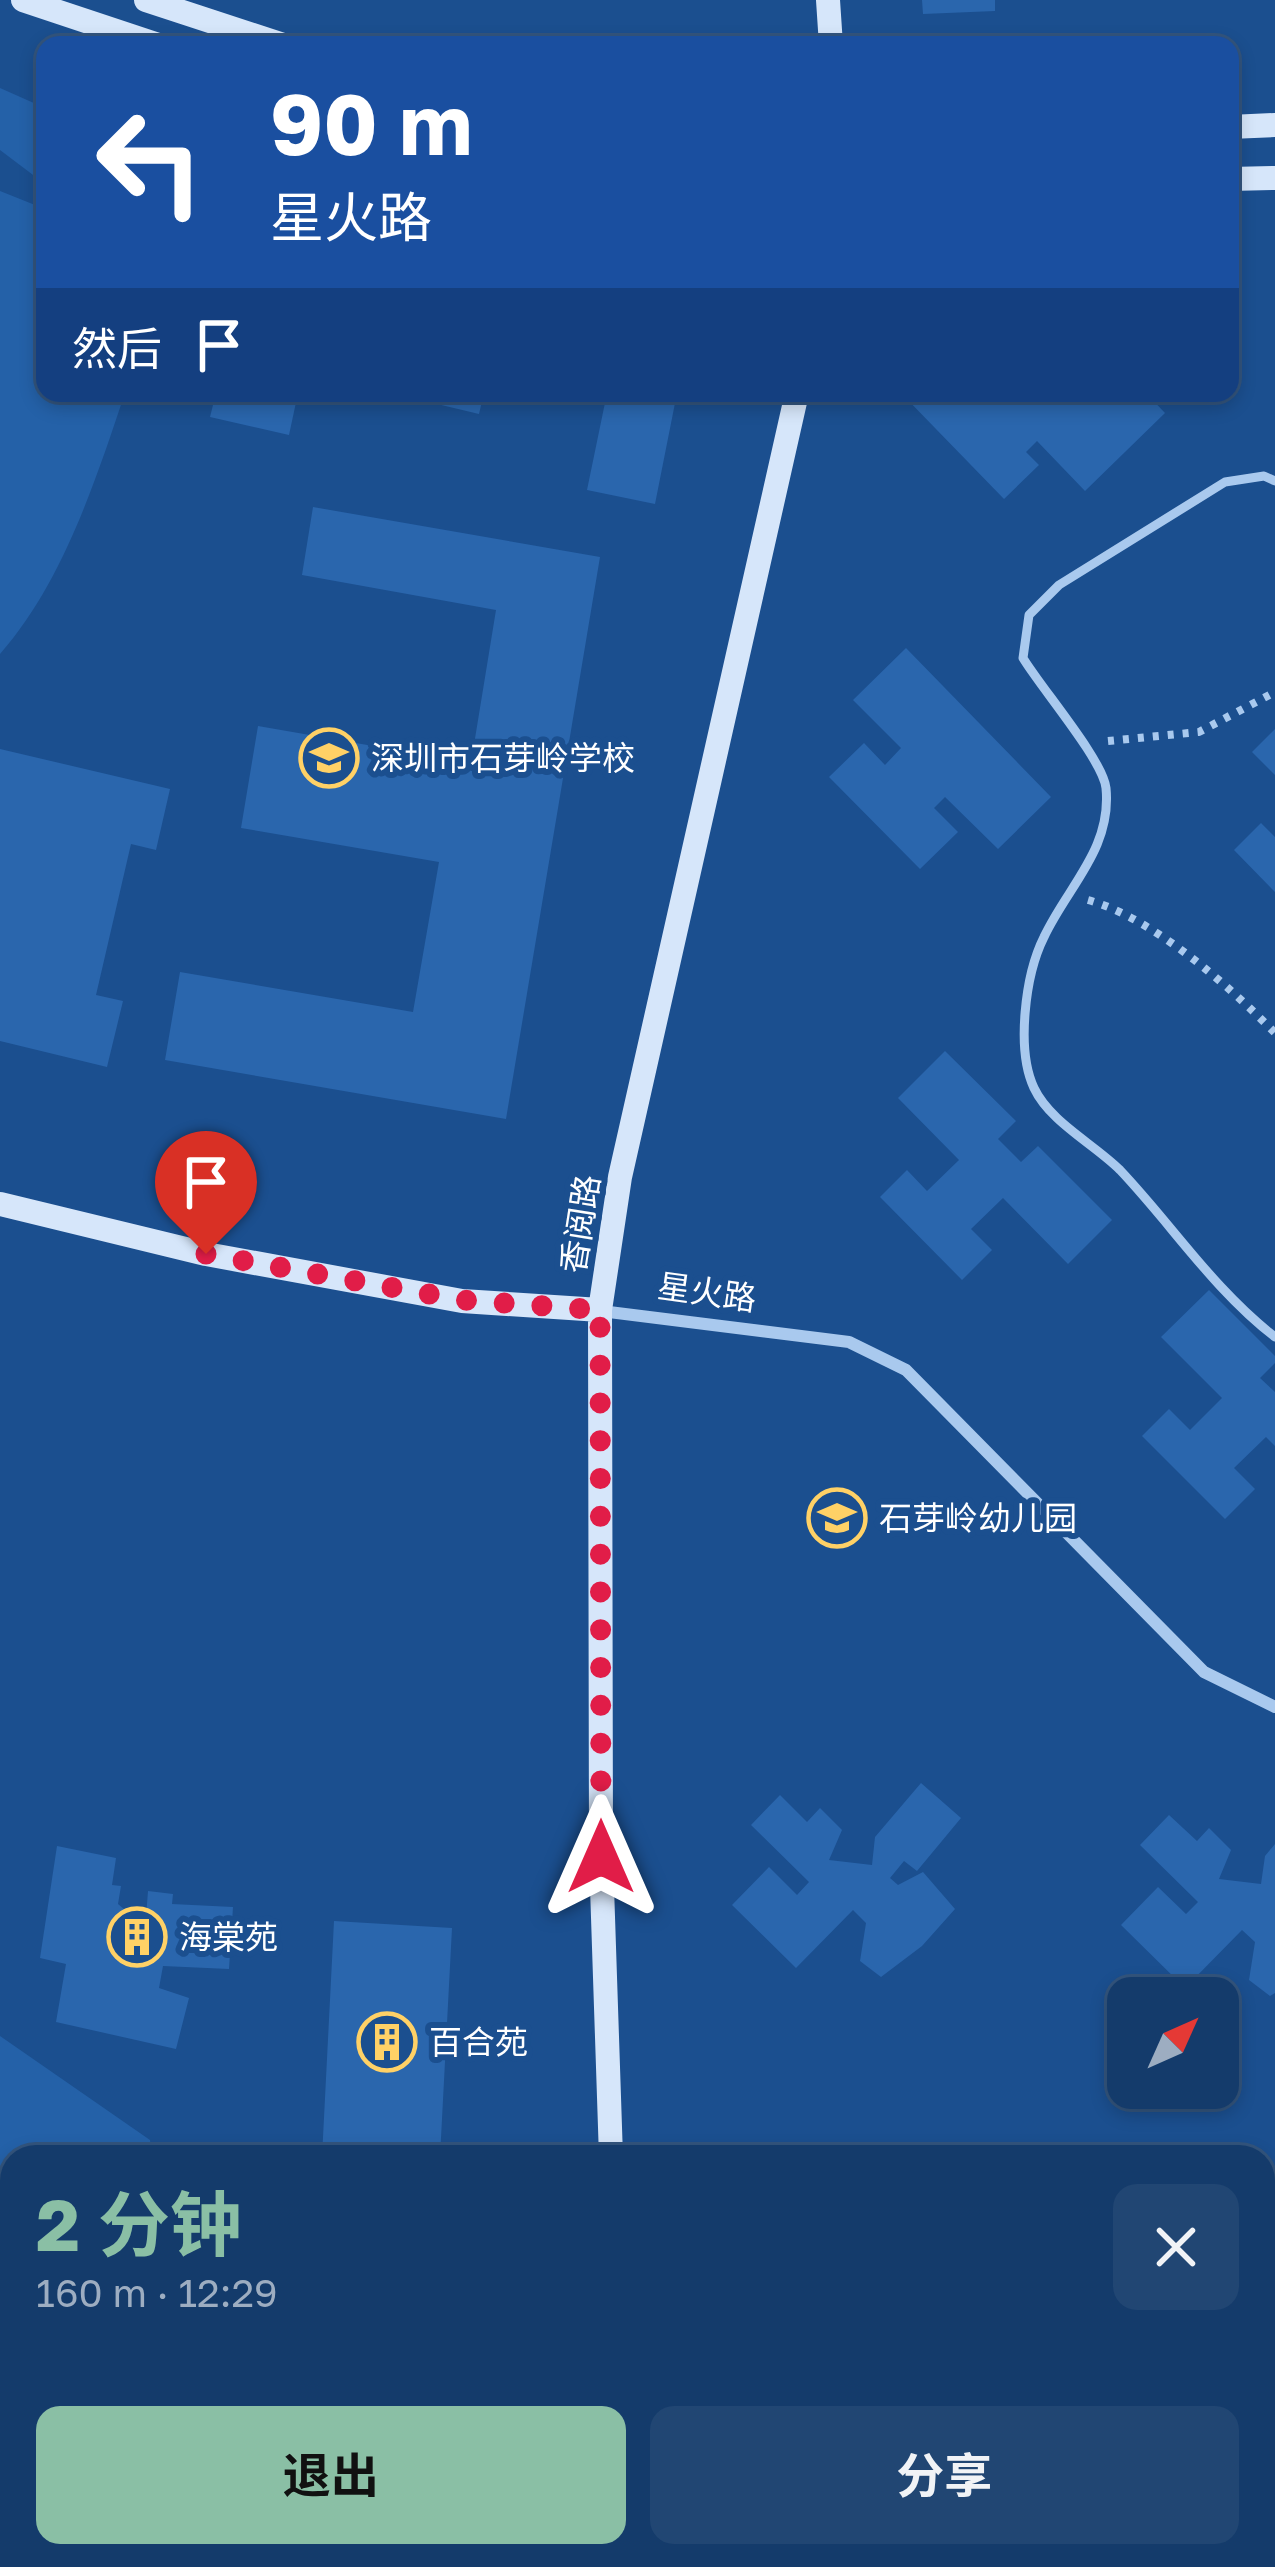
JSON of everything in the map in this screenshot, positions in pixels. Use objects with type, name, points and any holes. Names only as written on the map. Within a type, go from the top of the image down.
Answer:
[{"type":"street","points":[[23,0],[131,36]]},
{"type":"street","points":[[146,0],[256,36]]},
{"type":"street","points":[[828,0],[830,36]]},
{"type":"street","points":[[1239,127],[1275,125]]},
{"type":"street","points":[[1239,179],[1275,178]]},
{"type":"street","name":"香阅路","points":[[611,2145],[601,1857],[600,1310],[625,1154],[795,402]]},
{"type":"street","name":"星火路","points":[[0,1204],[206,1254],[462,1300],[600,1310],[849,1342],[906,1370],[1204,1672],[1275,1707]]},
{"type":"lane","points":[[1275,482],[1264,476],[1225,482],[1059,585],[1029,615],[1023,658],[1106,782],[1106,812],[1095,857],[1042,940],[1027,1005],[1022,1057],[1036,1094],[1118,1168],[1233,1305],[1275,1337]]},
{"type":"path","points":[[1082,742],[1199,732],[1275,692]]},
{"type":"path","points":[[1069,895],[1119,909],[1171,945],[1275,1034]]},
{"type":"shaded area","points":[[0,88],[36,104],[36,177],[0,150]]},
{"type":"shaded area","points":[[0,191],[36,205],[36,402],[122,402],[59,563],[0,654]]},
{"type":"shaded area","points":[[0,2036],[150,2140],[151,2145],[0,2145]]},
{"type":"building","points":[[922,0],[995,0],[995,11],[923,14]]},
{"type":"building","points":[[214,402],[296,402],[289,435],[210,417]]},
{"type":"building","points":[[429,402],[482,402],[479,414]]},
{"type":"building","points":[[605,402],[675,402],[655,504],[587,490]]},
{"type":"building","points":[[910,402],[1155,402],[1165,413],[1085,491],[1037,441],[1026,452],[1039,465],[1004,499]]},
{"type":"building","points":[[313,507],[600,557],[506,1119],[165,1060],[180,972],[413,1012],[439,862],[241,828],[258,726],[471,763],[496,610],[302,575]]},
{"type":"building","points":[[906,648],[1051,797],[998,849],[945,797],[934,808],[958,832],[920,869],[829,777],[864,743],[885,765],[901,748],[853,700]]},
{"type":"building","points":[[1275,729],[1275,775],[1252,752]]},
{"type":"building","points":[[0,749],[170,789],[156,850],[131,844],[96,995],[123,1001],[107,1067],[0,1041]]},
{"type":"building","points":[[1261,823],[1275,837],[1275,892],[1234,850]]},
{"type":"building","points":[[945,1051],[1016,1121],[998,1139],[1021,1162],[1038,1146],[1112,1220],[1068,1264],[1003,1198],[971,1229],[992,1250],[962,1280],[880,1197],[907,1170],[927,1191],[959,1160],[898,1098]]},
{"type":"building","points":[[1209,1290],[1275,1356],[1275,1363],[1260,1378],[1275,1392],[1275,1446],[1266,1437],[1234,1468],[1255,1489],[1225,1519],[1142,1436],[1169,1409],[1190,1430],[1222,1398],[1161,1337]]},
{"type":"building","points":[[921,1783],[961,1818],[917,1871],[904,1861],[890,1878],[898,1885],[923,1872],[955,1909],[922,1946],[881,1977],[860,1961],[866,1923],[853,1910],[796,1968],[732,1905],[769,1867],[797,1895],[809,1882],[751,1825],[780,1795],[807,1822],[820,1808],[842,1830],[829,1860],[872,1865],[875,1837]]},
{"type":"building","points":[[1169,1815],[1197,1841],[1209,1828],[1231,1850],[1219,1879],[1261,1884],[1265,1856],[1275,1844],[1275,1993],[1270,1996],[1249,1980],[1255,1942],[1242,1930],[1196,1977],[1174,1977],[1121,1925],[1158,1887],[1186,1914],[1198,1902],[1140,1845]]},
{"type":"building","name":"海棠苑","points":[[57,1846],[116,1858],[112,1885],[121,1886],[118,1904],[132,1916],[146,1917],[148,1891],[173,1894],[172,1904],[233,1907],[229,1969],[163,1966],[159,1988],[189,1998],[176,2049],[56,2022],[66,1964],[40,1958]]},
{"type":"building","name":"百合苑","points":[[334,1921],[452,1928],[441,2145],[323,2145]]},
{"type":"place","name":"深圳市石芽岭学校","points":[[329,758]]},
{"type":"place","name":"石芽岭幼儿园","points":[[837,1518]]},
{"type":"place","name":"海棠苑","points":[[137,1937]]},
{"type":"place","name":"百合苑","points":[[387,2042]]},
{"type":"route","points":[[206,1254],[462,1300],[600,1310],[601,1857]]}]
